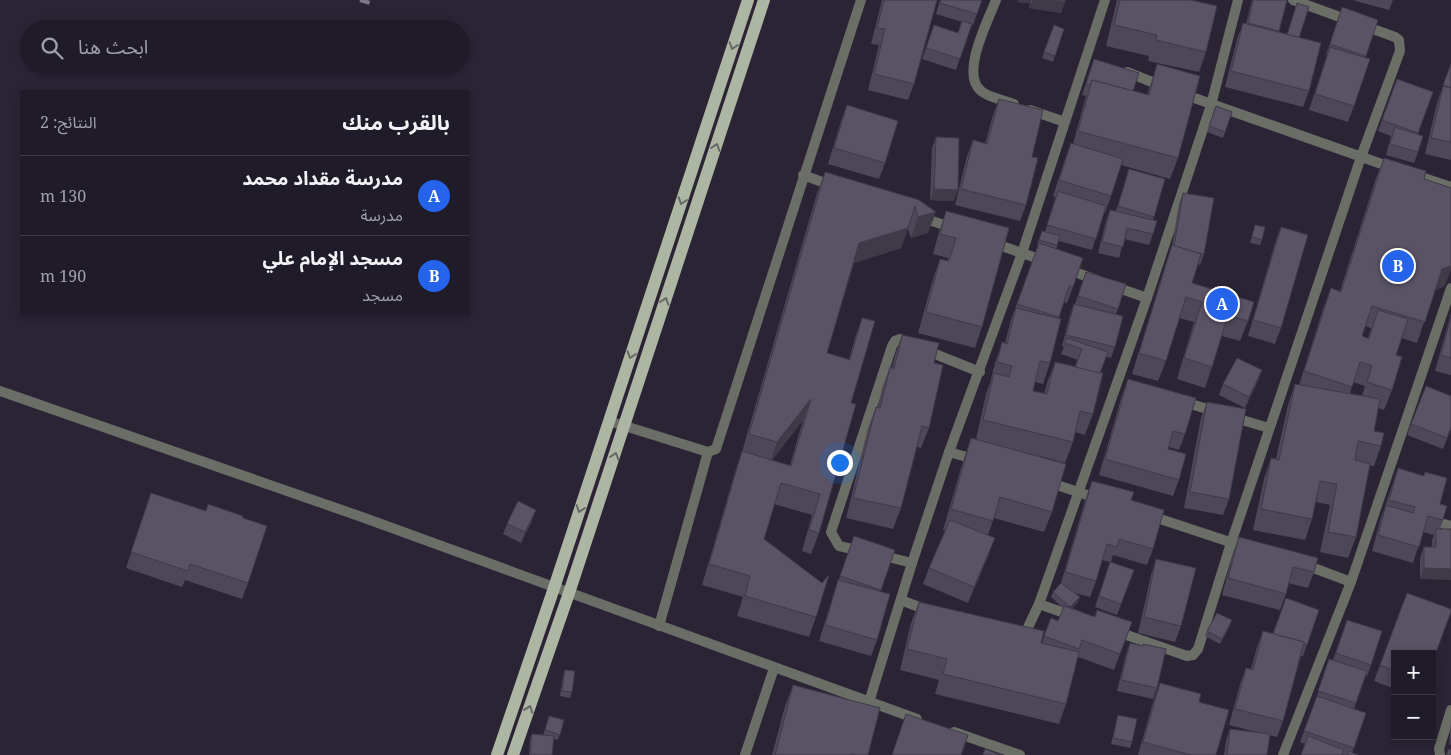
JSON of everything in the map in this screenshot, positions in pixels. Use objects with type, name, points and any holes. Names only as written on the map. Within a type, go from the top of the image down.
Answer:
[{"type":"main road","points":[[497,755],[748,0]]},
{"type":"main road","points":[[513,755],[569,594],[764,0]]},
{"type":"street","points":[[609,421],[708,452],[716,449],[861,0]]},
{"type":"street","points":[[996,0],[973,64],[974,83],[982,92],[1065,122]]},
{"type":"street","points":[[870,702],[912,563],[949,452],[980,372],[1022,253],[1065,122],[1091,58],[1105,0]]},
{"type":"street","points":[[1013,644],[1026,636],[1039,604],[1077,492],[1122,382],[1147,298],[1211,105],[1238,0]]},
{"type":"street","points":[[1104,627],[1187,656],[1193,654],[1198,649],[1269,428],[1361,157],[1400,51],[1399,40],[1293,0]]},
{"type":"street","points":[[1113,66],[1211,105],[1451,187]]},
{"type":"street","points":[[804,175],[840,188]]},
{"type":"street","points":[[913,214],[968,234]]},
{"type":"street","points":[[986,240],[1147,298]]},
{"type":"street","points":[[1282,755],[1382,505],[1422,388],[1451,288]]},
{"type":"street","points":[[912,563],[839,546],[832,532],[892,346],[895,341],[900,340],[980,372]]},
{"type":"street","points":[[0,391],[359,516],[569,594],[926,722]]},
{"type":"street","points":[[1173,398],[1269,428]]},
{"type":"street","points":[[659,626],[708,452]]},
{"type":"street","points":[[949,452],[986,463]]},
{"type":"street","points":[[1040,480],[1113,504]]},
{"type":"street","points":[[1140,513],[1249,548]]},
{"type":"street","points":[[1414,515],[1451,526]]},
{"type":"street","points":[[1296,562],[1351,582]]},
{"type":"street","points":[[901,600],[935,614]]},
{"type":"street","points":[[1039,604],[1085,620]]},
{"type":"street","points":[[745,755],[774,668]]},
{"type":"street","points":[[1440,755],[1439,749],[1451,710]]},
{"type":"street","points":[[945,729],[1020,755]]},
{"type":"building","points":[[884,0],[937,0],[914,84],[874,74],[885,29],[877,28]]},
{"type":"building","points":[[941,0],[982,0],[977,14],[940,3]]},
{"type":"building","points":[[1120,0],[1191,0],[1217,6],[1206,52],[1156,40],[1157,35],[1114,25]]},
{"type":"building","points":[[1253,0],[1287,0],[1279,31],[1248,23]]},
{"type":"building","points":[[1297,3],[1309,7],[1299,38],[1287,35]]},
{"type":"building","points":[[1342,7],[1378,20],[1366,56],[1330,44]]},
{"type":"building","points":[[962,21],[972,24],[960,59],[926,48],[934,25],[958,33]]},
{"type":"building","points":[[1243,23],[1321,43],[1309,91],[1231,71]]},
{"type":"building","points":[[1054,25],[1064,29],[1055,56],[1044,52]]},
{"type":"building","points":[[1330,47],[1370,59],[1354,106],[1315,94]]},
{"type":"building","points":[[1094,59],[1139,73],[1133,91],[1092,80],[1090,85],[1086,84]]},
{"type":"building","points":[[1157,64],[1200,76],[1178,158],[1078,131],[1092,80],[1149,95]]},
{"type":"building","points":[[1451,64],[1451,88],[1443,85]]},
{"type":"building","points":[[1397,79],[1433,92],[1418,133],[1382,120]]},
{"type":"building","points":[[1443,86],[1451,88],[1451,142],[1431,138]]},
{"type":"building","points":[[999,99],[1043,110],[1032,157],[1038,158],[1026,205],[961,189],[973,140],[987,144]]},
{"type":"building","points":[[847,105],[898,121],[885,163],[834,148]]},
{"type":"building","points":[[1216,106],[1232,112],[1225,132],[1209,126]]},
{"type":"building","points":[[1395,127],[1423,136],[1418,152],[1390,144]]},
{"type":"building","points":[[936,137],[959,138],[958,190],[934,189]]},
{"type":"building","points":[[1071,143],[1123,159],[1111,196],[1059,180]]},
{"type":"building","points":[[1384,158],[1426,171],[1424,179],[1451,188],[1451,266],[1442,269],[1425,322],[1372,306],[1362,336],[1369,339],[1378,310],[1408,319],[1396,355],[1402,357],[1392,390],[1367,382],[1372,366],[1360,362],[1352,387],[1304,371],[1331,288],[1341,292]]},
{"type":"building","points":[[1129,169],[1165,179],[1154,217],[1118,206]]},
{"type":"building","points":[[825,172],[919,200],[936,212],[918,217],[915,206],[908,228],[859,243],[827,353],[850,360],[862,318],[875,321],[851,403],[856,404],[819,533],[809,530],[820,494],[781,483],[764,539],[822,583],[829,575],[816,617],[745,596],[750,576],[709,564],[742,451],[791,466],[811,399],[777,442],[749,434]]},
{"type":"building","points":[[1058,191],[1106,206],[1096,239],[1047,225]]},
{"type":"building","points":[[1183,193],[1214,198],[1204,254],[1174,246]]},
{"type":"building","points":[[1110,210],[1157,221],[1153,234],[1127,228],[1123,247],[1102,242]]},
{"type":"building","points":[[946,211],[1009,228],[982,327],[926,312],[940,259],[949,261],[956,238],[940,234]]},
{"type":"building","points":[[1255,225],[1265,227],[1262,240],[1252,237]]},
{"type":"building","points":[[1281,227],[1308,235],[1281,328],[1253,320]]},
{"type":"building","points":[[1042,231],[1060,236],[1057,245],[1039,240]]},
{"type":"building","points":[[1039,243],[1083,258],[1073,287],[1069,286],[1059,317],[1017,304]]},
{"type":"building","points":[[1172,245],[1201,254],[1192,283],[1254,302],[1248,321],[1228,315],[1212,367],[1184,358],[1202,302],[1186,297],[1166,361],[1139,353]]},
{"type":"building","points":[[1086,272],[1126,284],[1118,309],[1078,296]]},
{"type":"building","points":[[1074,304],[1123,316],[1115,347],[1066,335]]},
{"type":"building","points":[[1016,308],[1061,319],[1050,363],[1040,361],[1033,391],[1047,394],[1055,362],[1103,373],[1093,414],[1080,411],[1073,442],[983,420],[994,373],[1009,377],[1012,366],[997,362],[1002,342],[1007,344]]},
{"type":"building","points":[[1451,316],[1451,358],[1441,355]]},
{"type":"building","points":[[902,335],[939,343],[934,363],[943,365],[929,428],[922,426],[901,508],[853,498],[876,407],[880,408],[890,367],[894,369]]},
{"type":"building","points":[[1067,338],[1108,352],[1100,373],[1075,367],[1082,349],[1065,343]]},
{"type":"building","points":[[1237,358],[1262,370],[1249,397],[1223,384]]},
{"type":"building","points":[[1128,379],[1196,398],[1185,434],[1173,431],[1168,449],[1186,454],[1179,480],[1105,459]]},
{"type":"building","points":[[1295,384],[1380,399],[1374,431],[1384,433],[1381,446],[1358,441],[1355,460],[1370,464],[1356,537],[1328,532],[1337,484],[1320,481],[1312,519],[1261,509],[1271,458],[1279,460]]},
{"type":"building","points":[[1426,386],[1451,396],[1451,427],[1447,438],[1411,424]]},
{"type":"building","points":[[1207,402],[1246,409],[1229,499],[1190,492]]},
{"type":"building","points":[[971,438],[1066,464],[1052,512],[1000,497],[993,521],[951,509]]},
{"type":"building","points":[[1398,468],[1424,476],[1425,472],[1447,478],[1440,504],[1447,506],[1443,520],[1428,516],[1419,547],[1378,535],[1386,505],[1413,513],[1415,507],[1389,500]]},
{"type":"building","points":[[1092,481],[1134,492],[1131,500],[1164,510],[1153,549],[1119,539],[1117,547],[1107,544],[1096,581],[1065,572]]},
{"type":"building","points":[[151,493],[206,511],[208,504],[267,526],[248,583],[190,564],[188,571],[131,552]]},
{"type":"building","points":[[518,501],[536,510],[525,532],[507,524]]},
{"type":"building","points":[[950,520],[995,538],[974,587],[929,568]]},
{"type":"building","points":[[1436,529],[1451,529],[1451,569],[1424,568],[1424,547],[1436,547]]},
{"type":"building","points":[[854,536],[895,550],[881,590],[840,576]]},
{"type":"building","points":[[1239,537],[1318,558],[1314,572],[1293,567],[1286,594],[1228,578]]},
{"type":"building","points":[[1156,559],[1196,568],[1181,626],[1144,617]]},
{"type":"building","points":[[1110,562],[1134,570],[1121,604],[1099,596]]},
{"type":"building","points":[[838,580],[890,594],[877,640],[825,625]]},
{"type":"building","points":[[1061,583],[1080,597],[1070,607],[1053,592]]},
{"type":"building","points":[[1407,593],[1451,609],[1436,652],[1436,650],[1391,650],[1391,669],[1380,665]]},
{"type":"building","points":[[1286,598],[1319,610],[1307,645],[1304,642],[1273,634]]},
{"type":"building","points":[[919,602],[1044,631],[1041,643],[1079,652],[1066,704],[943,674],[947,659],[907,649]]},
{"type":"building","points":[[1064,606],[1095,617],[1097,610],[1132,622],[1120,654],[1082,640],[1079,649],[1044,636],[1051,618],[1058,621]]},
{"type":"building","points":[[1217,613],[1232,620],[1222,639],[1207,631]]},
{"type":"building","points":[[1347,620],[1382,631],[1371,665],[1336,653]]},
{"type":"building","points":[[1263,631],[1304,642],[1283,721],[1235,709],[1246,668],[1253,670]]},
{"type":"building","points":[[1130,643],[1166,649],[1157,688],[1121,680]]},
{"type":"building","points":[[1329,659],[1367,671],[1356,703],[1318,691]]},
{"type":"building","points":[[565,670],[575,671],[572,692],[562,691]]},
{"type":"building","points":[[1160,683],[1201,694],[1199,702],[1229,710],[1216,755],[1191,755],[1143,742]]},
{"type":"building","points":[[793,685],[880,708],[868,755],[775,755]]},
{"type":"building","points":[[1317,696],[1366,713],[1354,748],[1304,731]]},
{"type":"building","points":[[906,714],[968,735],[961,755],[892,755]]},
{"type":"building","points":[[1118,715],[1137,719],[1132,742],[1113,738]]},
{"type":"building","points":[[549,716],[564,720],[560,735],[545,730]]},
{"type":"building","points":[[1230,729],[1270,734],[1267,755],[1227,755]]},
{"type":"building","points":[[532,734],[554,736],[552,755],[530,755]]},
{"type":"building","points":[[1308,736],[1344,750],[1342,755],[1301,755]]},
{"type":"building","points":[[985,749],[1001,755],[983,755]]},
{"type":"building","points":[[1449,749],[1451,750],[1451,755],[1446,755]]},
{"type":"building","points":[[1349,751],[1358,755],[1347,755]]},
{"type":"railway","points":[[360,0],[370,3]]},
{"type":"place","name":"مسجد الإمام علي","points":[[1398,266]]},
{"type":"place","name":"مدرسة مقداد محمد","points":[[1222,304]]}]
